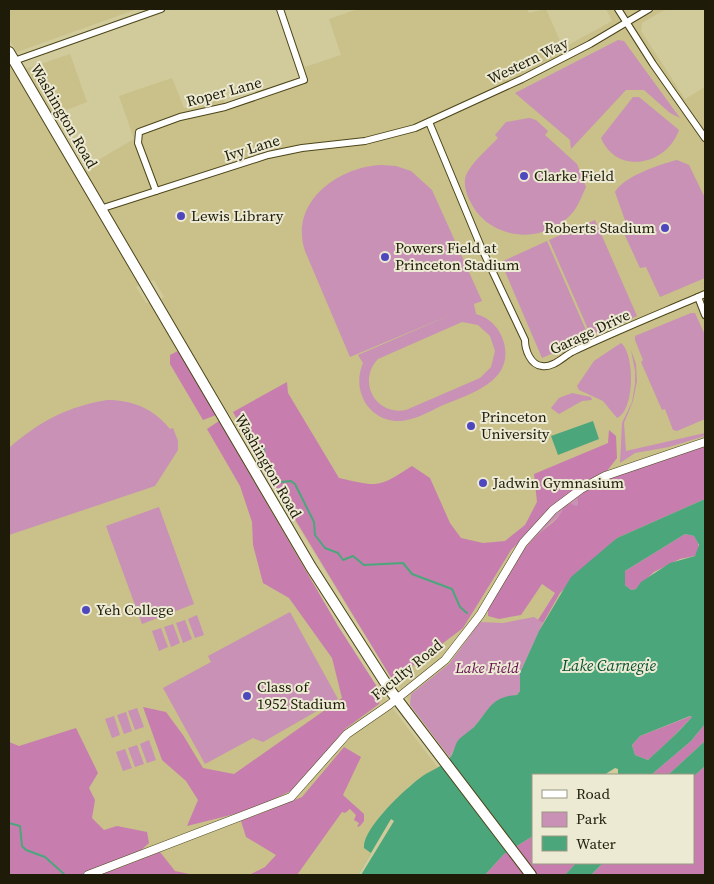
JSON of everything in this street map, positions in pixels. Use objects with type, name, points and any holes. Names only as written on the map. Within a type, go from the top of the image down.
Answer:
[{"type":"main road","name":"Washington Road","points":[[11,56],[311,567],[396,699],[531,875]]},
{"type":"street","points":[[11,56],[161,9]]},
{"type":"street","name":"Roper Lane","points":[[156,191],[138,142],[139,132],[180,117],[225,107],[304,80],[280,9]]},
{"type":"street","points":[[618,9],[705,138]]},
{"type":"street","name":"Western Way","points":[[415,128],[522,79],[590,44],[648,9]]},
{"type":"street","name":"Garage Drive","points":[[429,122],[481,247],[525,340],[528,355],[535,363],[543,367],[554,364],[576,350],[705,294]]},
{"type":"street","name":"Ivy Lane","points":[[100,209],[283,151],[365,141],[415,128]]},
{"type":"street","points":[[698,297],[705,315]]},
{"type":"street","name":"Faculty Road","points":[[88,875],[284,802],[298,792],[347,734],[436,668],[456,647],[480,616],[528,536],[560,504],[605,476],[705,442]]},
{"type":"shaded area","points":[[9,9],[137,9],[17,52],[9,39]]},
{"type":"shaded area","name":"Princeton University","points":[[358,9],[527,9],[529,13],[546,9],[563,48],[612,21],[606,9],[666,9],[642,23],[641,31],[685,99],[705,87],[705,499],[617,538],[539,631],[450,758],[408,700],[354,618],[160,299],[164,297],[154,280],[148,282],[83,169],[134,139],[119,96],[172,78],[184,108],[223,96],[225,104],[301,78],[284,32],[291,30],[305,67],[341,55],[329,19]]},
{"type":"shaded area","points":[[70,54],[87,102],[53,115],[26,69]]},
{"type":"shaded area","points":[[9,63],[141,284],[136,287],[146,303],[150,302],[338,626],[381,693],[438,768],[409,786],[373,826],[371,853],[358,875],[9,875]]},
{"type":"shaded area","points":[[178,351],[216,415],[203,420],[170,364],[170,355]]},
{"type":"shaded area","points":[[287,382],[288,393],[339,478],[377,484],[392,478],[412,466],[430,478],[450,523],[461,538],[483,543],[505,541],[525,525],[537,502],[534,474],[608,443],[609,430],[616,436],[617,458],[607,471],[569,494],[511,550],[463,628],[393,681],[270,478],[233,412]]},
{"type":"shaded area","points":[[219,421],[338,626],[381,693],[379,704],[345,729],[297,788],[251,810],[187,826],[198,800],[186,781],[162,760],[143,707],[166,712],[183,735],[203,768],[234,774],[342,698],[332,658],[289,598],[263,583],[253,545],[252,522],[240,486],[207,429]]},
{"type":"shaded area","points":[[705,446],[705,499],[617,538],[560,593],[543,623],[538,620],[555,593],[542,584],[521,615],[499,619],[488,616],[488,610],[518,557],[535,537],[559,516],[565,505],[570,503],[575,506],[578,505],[577,497],[579,494],[607,478]]},
{"type":"shaded area","points":[[685,534],[694,536],[697,541],[699,548],[695,556],[680,559],[654,572],[636,589],[631,590],[625,585],[625,571]]},
{"type":"shaded area","points":[[691,716],[648,760],[635,755],[632,745],[640,736]]},
{"type":"shaded area","points":[[705,724],[705,741],[669,774],[652,774],[691,741]]},
{"type":"shaded area","points":[[76,728],[98,773],[89,788],[95,800],[92,818],[104,830],[117,826],[147,832],[149,843],[137,854],[83,875],[9,875],[9,742],[19,746]]},
{"type":"shaded area","points":[[344,747],[361,757],[343,795],[364,814],[364,821],[357,827],[359,823],[354,820],[356,815],[350,809],[345,813],[342,812],[297,875],[249,875],[265,867],[276,855],[246,837],[241,821],[302,797]]},
{"type":"shaded area","points":[[705,766],[705,875],[591,875],[602,864],[694,864],[694,776]]},
{"type":"shaded area","points":[[532,837],[532,864],[575,864],[565,875],[485,875],[504,854]]},
{"type":"shaded area","points":[[160,852],[175,871],[194,875],[100,875]]},
{"type":"green space","points":[[618,40],[624,41],[680,118],[670,113],[644,90],[626,90],[571,149],[570,140],[515,93]]},
{"type":"green space","points":[[633,97],[639,97],[679,130],[673,142],[664,151],[653,158],[642,161],[618,158],[608,150],[601,138]]},
{"type":"green space","name":"Clarke Field","points":[[529,118],[536,120],[548,131],[545,135],[577,164],[586,187],[574,211],[562,223],[548,230],[533,234],[517,234],[502,231],[489,224],[477,213],[469,199],[465,179],[474,163],[498,138],[495,135],[506,122]]},
{"type":"green space","name":"Roberts Stadium","points":[[677,160],[689,165],[705,198],[705,278],[660,297],[646,267],[640,268],[622,229],[627,226],[615,192],[619,186],[634,176]]},
{"type":"green space","name":"Powers Field at Princeton Stadium","points":[[396,166],[411,171],[432,190],[482,301],[474,304],[476,314],[494,324],[504,343],[505,357],[502,368],[496,377],[486,385],[421,415],[401,421],[390,420],[380,416],[366,403],[361,394],[359,384],[363,363],[358,355],[455,313],[350,357],[305,251],[302,234],[304,218],[310,203],[321,191],[333,180],[364,167]],"holes":[[[462,322],[478,325],[490,336],[495,351],[491,367],[480,378],[406,410],[386,408],[372,395],[369,377],[378,359]]]},
{"type":"green space","points":[[595,220],[637,316],[591,336],[549,240]]},
{"type":"green space","points":[[547,241],[589,337],[542,358],[501,262]]},
{"type":"green space","points":[[695,313],[705,335],[705,419],[677,431],[673,430],[665,409],[662,410],[641,362],[643,360],[635,336]]},
{"type":"green space","points":[[621,343],[626,349],[629,358],[631,382],[627,405],[623,413],[617,418],[603,401],[579,390],[577,386],[594,361]]},
{"type":"green space","points":[[631,350],[636,364],[637,381],[633,401],[624,423],[626,451],[705,433],[705,436],[669,447],[635,453],[620,463],[622,423],[632,402],[635,384],[635,371]]},
{"type":"green space","points":[[572,393],[591,397],[592,400],[582,401],[559,414],[551,408],[559,398]]},
{"type":"green space","points":[[107,400],[117,400],[142,407],[157,416],[170,429],[173,428],[178,441],[178,450],[155,486],[9,535],[9,448],[31,430],[67,411]]},
{"type":"green space","points":[[579,494],[577,497],[578,505],[563,512],[531,541],[546,521]]},
{"type":"green space","points":[[159,507],[194,604],[142,624],[106,526]]},
{"type":"green space","points":[[290,612],[338,699],[263,742],[253,738],[205,764],[163,688],[211,662],[208,656]]},
{"type":"green space","points":[[197,615],[204,635],[195,638],[188,619]]},
{"type":"green space","name":"Lake Field","points":[[534,617],[543,623],[520,673],[520,691],[517,695],[508,697],[492,706],[458,743],[450,758],[410,705],[411,694],[449,664],[480,622],[503,623]]},
{"type":"green space","points":[[185,620],[192,639],[183,643],[176,623]]},
{"type":"green space","points":[[173,624],[180,643],[171,647],[164,627]]},
{"type":"green space","points":[[161,628],[168,647],[159,651],[152,631]]},
{"type":"green space","points":[[137,708],[144,727],[135,730],[128,711]]},
{"type":"green space","points":[[126,712],[132,731],[124,734],[117,715]]},
{"type":"green space","points":[[114,716],[120,735],[112,738],[105,719]]},
{"type":"green space","points":[[149,740],[156,760],[147,763],[140,744]]},
{"type":"green space","points":[[137,745],[144,764],[135,767],[128,748]]},
{"type":"green space","points":[[125,749],[132,768],[123,771],[116,752]]},
{"type":"water","points":[[593,421],[599,439],[558,455],[551,436]]},
{"type":"water","name":"Lake Carnegie","points":[[705,499],[705,724],[691,741],[652,774],[618,774],[618,769],[615,768],[606,774],[532,774],[532,837],[504,854],[485,875],[358,875],[371,853],[364,848],[365,840],[377,820],[413,783],[442,765],[452,756],[457,742],[474,727],[496,701],[517,695],[520,691],[520,673],[539,631],[571,577],[617,538]],"holes":[[[685,534],[694,536],[699,545],[695,556],[670,563],[641,582],[636,589],[631,590],[625,585],[625,571]],[[690,716],[692,717],[648,760],[635,755],[632,745],[640,736]]]},
{"type":"water","points":[[705,741],[705,766],[694,776],[694,774],[669,774]]},
{"type":"water","points":[[575,864],[602,864],[591,875],[565,875]]},
{"type":"pier","points":[[391,819],[394,821],[361,875],[358,875]]},
{"type":"waterway","points":[[242,419],[248,424],[249,437],[264,449],[263,459],[273,468],[276,480],[281,482],[291,481],[295,484],[314,522],[315,535],[325,548],[338,553],[343,560],[353,556],[364,565],[403,563],[412,574],[452,589],[460,607],[467,613]]},
{"type":"waterway","points":[[9,823],[20,826],[22,846],[26,850],[45,857],[64,874]]},
{"type":"place","name":"Clarke Field","points":[[524,176]]},
{"type":"place","name":"Lewis Library","points":[[181,216]]},
{"type":"place","name":"Roberts Stadium","points":[[665,228]]},
{"type":"place","name":"Powers Field at Princeton Stadium","points":[[385,257]]},
{"type":"place","name":"Princeton University","points":[[471,426]]},
{"type":"place","name":"Jadwin Gymnasium","points":[[483,483]]},
{"type":"place","name":"Yeh College","points":[[86,610]]},
{"type":"place","name":"Class of 1952 Stadium","points":[[247,696]]}]
